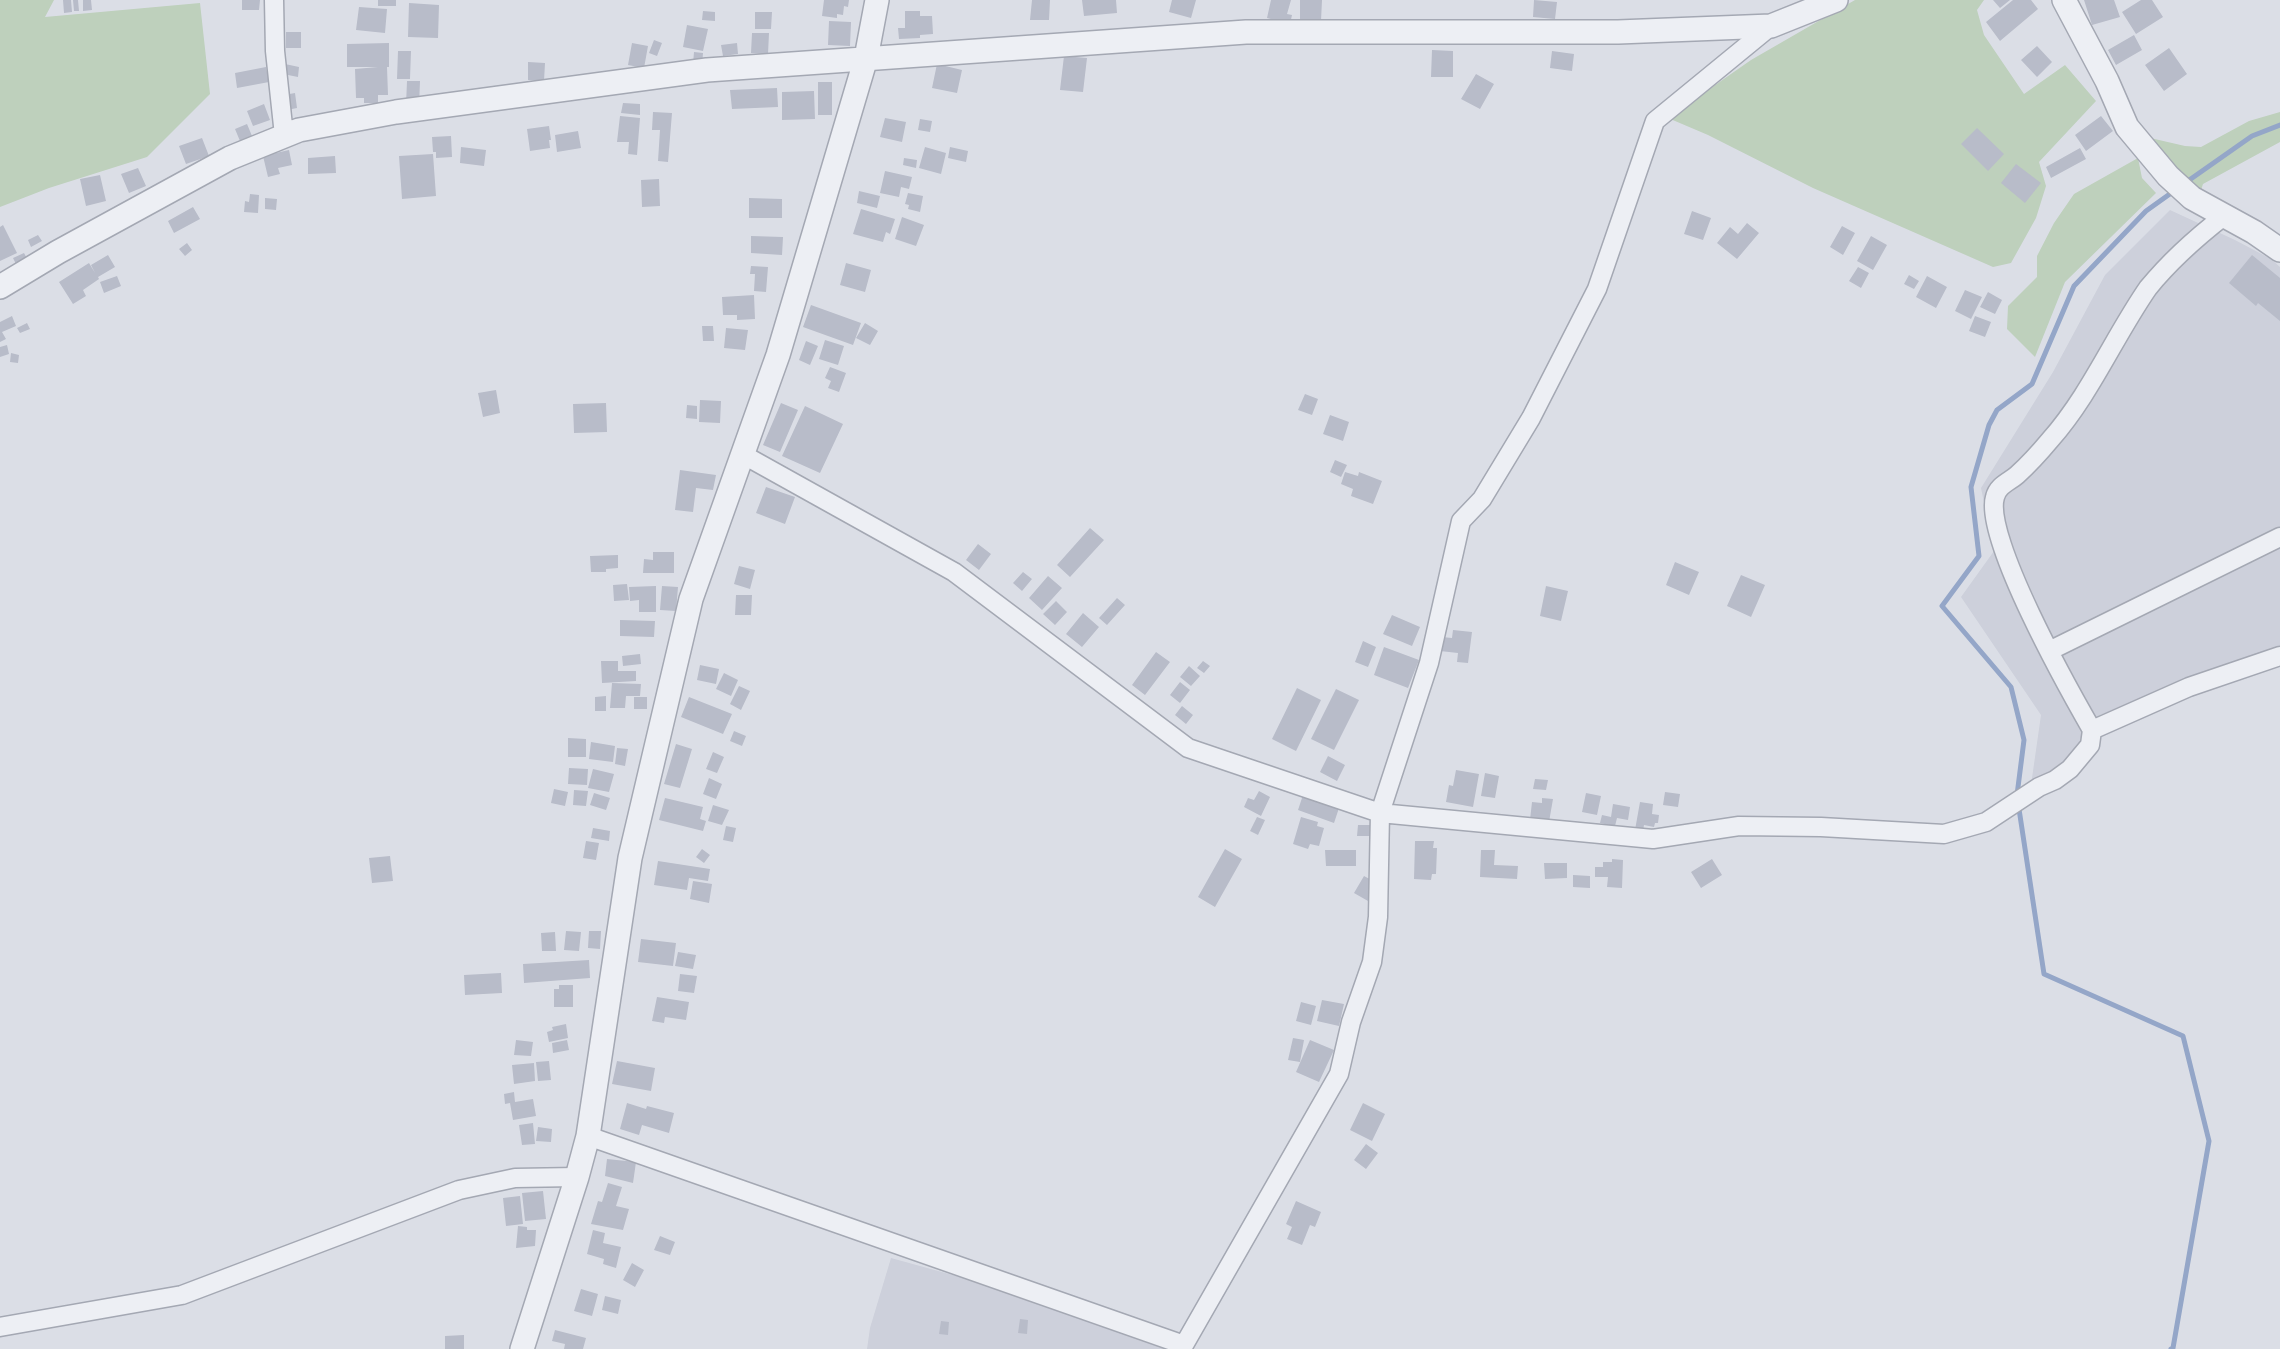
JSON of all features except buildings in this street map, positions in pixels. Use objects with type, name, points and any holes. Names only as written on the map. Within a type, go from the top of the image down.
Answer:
[{"type":"street","points":[[274,0],[276,63],[283,126],[295,132]]},
{"type":"street","points":[[522,1349],[588,1136],[630,858],[691,598],[778,355],[866,58],[877,0]]},
{"type":"street","points":[[588,1136],[1188,1347],[1339,1074],[1351,1022],[1372,962],[1378,917],[1380,813],[1430,663],[1461,521],[1482,499],[1531,418],[1597,289],[1655,121],[1770,26],[1836,0]]},
{"type":"street","points":[[2064,0],[2107,81],[2127,127],[2168,176],[2192,198],[2254,232],[2280,250]]},
{"type":"street","points":[[0,288],[58,252],[230,158],[295,132],[396,112],[707,70],[1247,32],[1618,32],[1770,26]]},
{"type":"street","points":[[742,454],[954,572],[1188,748],[1380,813],[1653,839],[1739,826],[1821,827],[1944,834],[1986,822],[2039,787],[2055,780],[2070,769],[2090,745],[2092,730],[2049,651],[2006,557],[1993,509],[1995,494],[2004,483],[2017,475],[2064,423],[2148,288],[2205,230],[2224,216]]},
{"type":"street","points":[[2049,651],[2280,537]]},
{"type":"street","points":[[2092,730],[2189,688],[2280,656]]},
{"type":"street","points":[[0,1327],[182,1295],[459,1190],[515,1178],[577,1177]]},
{"type":"shaded area","points":[[2170,210],[2235,240],[2271,259],[2280,267],[2280,648],[2100,715],[2083,730],[2080,749],[2031,785],[2041,715],[1961,597],[1994,551],[1981,488],[2053,372],[2105,275]]},
{"type":"shaded area","points":[[891,1258],[1018,1293],[1174,1349],[867,1349],[870,1328]]},
{"type":"green space","points":[[0,0],[54,0],[45,17],[200,3],[210,94],[147,157],[49,188],[0,207]]},
{"type":"green space","points":[[1855,0],[1984,0],[1977,10],[1984,35],[2024,94],[2065,65],[2096,101],[2039,162],[2046,186],[2036,218],[2011,263],[1993,267],[1813,188],[1668,118],[1751,60]]},
{"type":"green space","points":[[2280,112],[2280,142],[2203,184],[2199,196],[2146,137],[2201,147],[2249,121]]},
{"type":"green space","points":[[2138,158],[2142,178],[2156,193],[2065,282],[2035,357],[2007,329],[2008,306],[2037,277],[2037,256],[2054,223],[2074,194]]},
{"type":"waterway","points":[[2185,183],[2252,136],[2280,125]]},
{"type":"waterway","points":[[2017,795],[2024,740],[2011,687],[1942,606],[1979,556],[1971,487],[1989,425],[1997,410],[2032,384],[2074,286],[2146,211],[2174,191]]},
{"type":"waterway","points":[[2019,809],[2044,974],[2183,1036],[2209,1141],[2171,1349]]}]
